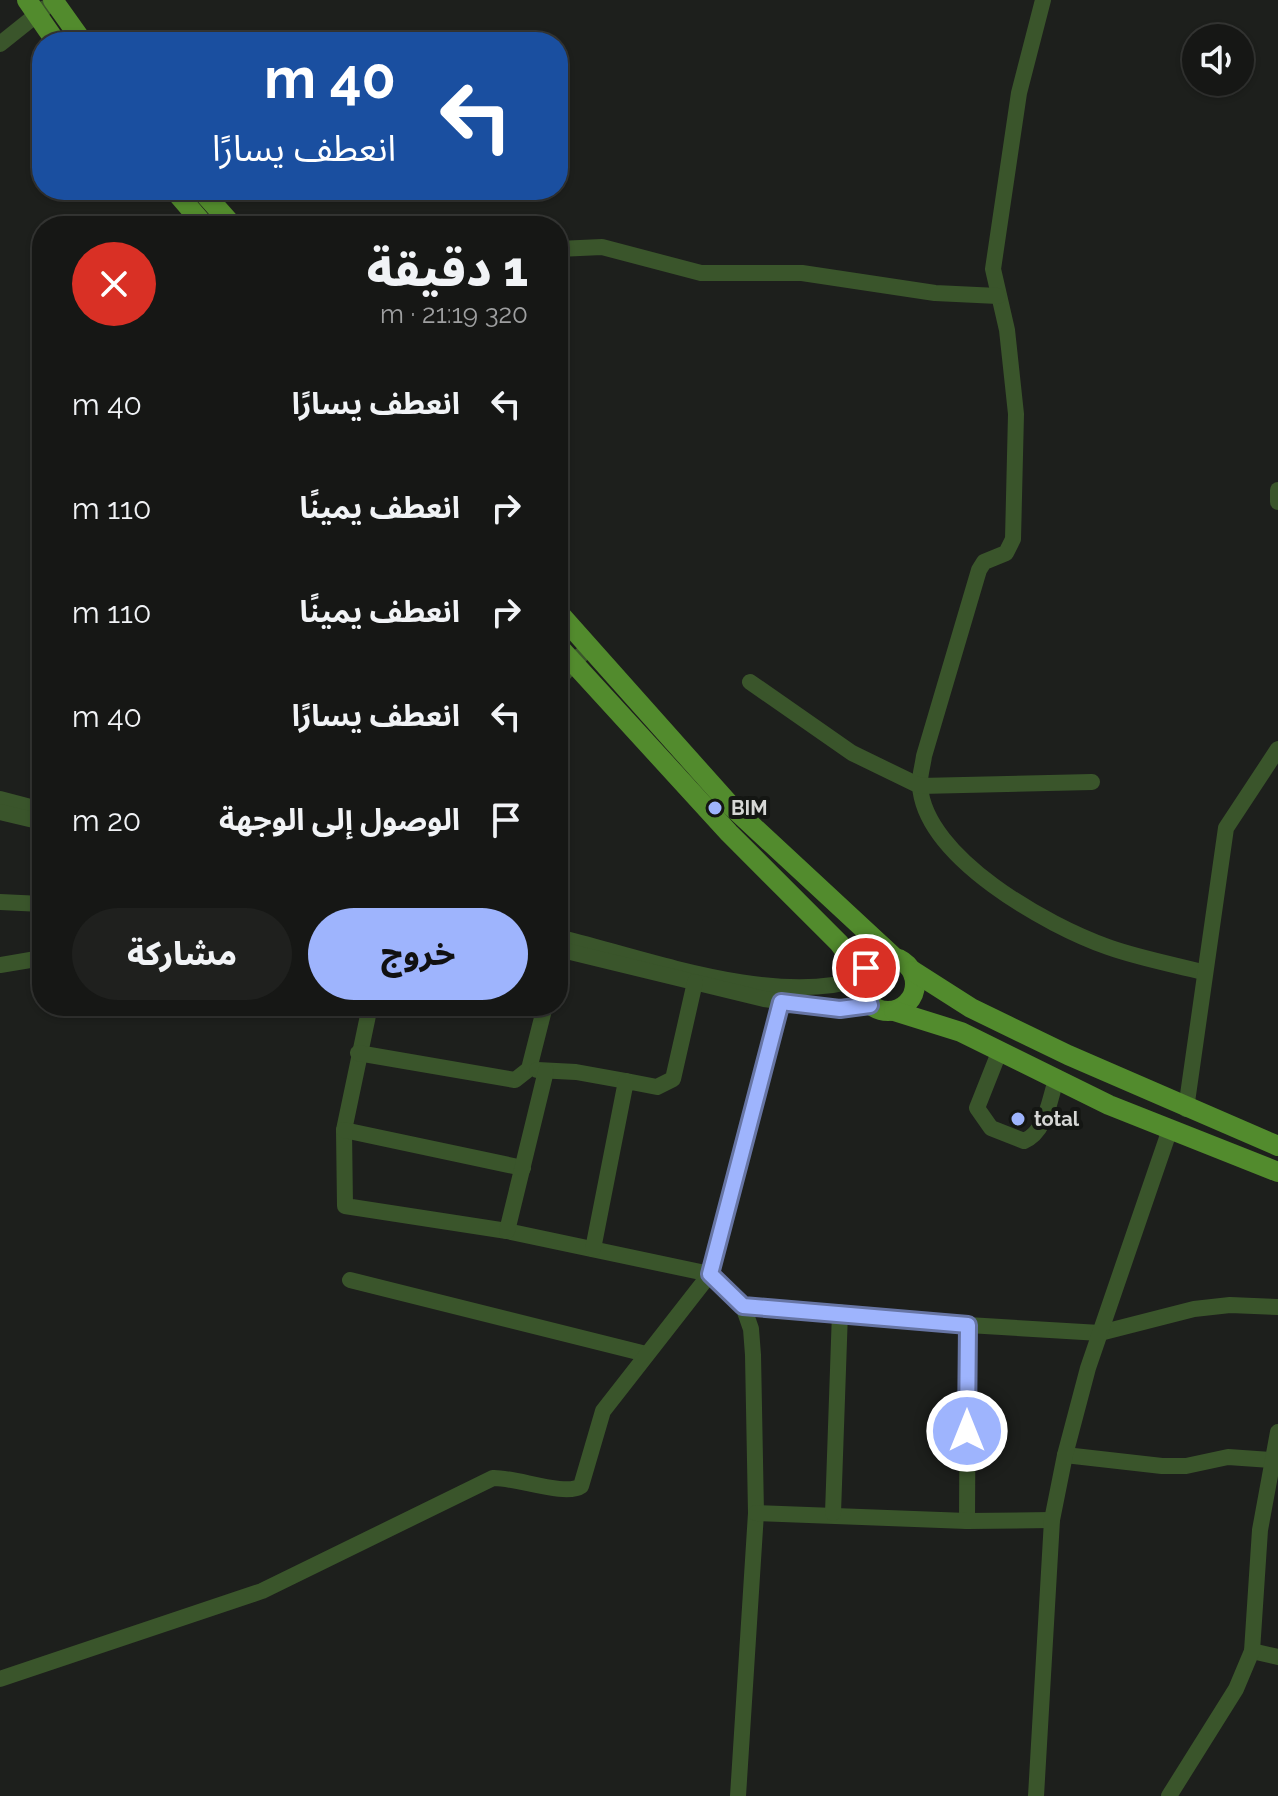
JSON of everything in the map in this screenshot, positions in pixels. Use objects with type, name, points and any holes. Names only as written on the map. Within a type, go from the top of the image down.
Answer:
[{"type":"main road","points":[[54,1],[76,32]]},
{"type":"main road","points":[[32,7],[49,32]]},
{"type":"main road","points":[[183,200],[196,216]]},
{"type":"main road","points":[[210,200],[224,216]]},
{"type":"main road","points":[[568,624],[731,806],[913,971],[971,1008],[1186,1109],[1278,1146]]},
{"type":"main road","points":[[568,657],[719,823],[839,943],[862,976],[862,992],[870,1005],[950,1028],[1169,1132],[1278,1172]]},
{"type":"main road","points":[[862,976],[872,962],[894,957]]},
{"type":"main road","points":[[894,1011],[913,996],[913,971]]},
{"type":"street","points":[[1043,0],[1019,93],[993,269],[1007,330],[1016,414],[1013,539],[1006,553],[984,562],[979,570],[924,756],[920,786],[925,806],[941,836],[957,855],[1019,903],[1106,946],[1203,972]]},
{"type":"street","points":[[0,44],[32,7],[54,1]]},
{"type":"street","points":[[568,249],[602,247],[701,273],[802,273],[935,293],[998,296]]},
{"type":"street","points":[[1278,490],[1278,502]]},
{"type":"street","points":[[568,669],[588,647]]},
{"type":"street","points":[[750,682],[852,753],[920,786],[1092,782]]},
{"type":"street","points":[[1186,1109],[1203,972],[1226,828],[1278,749]]},
{"type":"street","points":[[0,799],[32,807]]},
{"type":"street","points":[[0,812],[32,820]]},
{"type":"street","points":[[0,902],[32,904]]},
{"type":"street","points":[[568,939],[773,988],[811,989],[862,976]]},
{"type":"street","points":[[568,952],[781,1002],[840,1009],[870,1005]]},
{"type":"street","points":[[0,965],[32,960]]},
{"type":"street","points":[[529,1069],[576,1072],[657,1087],[673,1079],[695,982]]},
{"type":"street","points":[[0,1679],[262,1591],[493,1478],[509,1477],[576,1490],[585,1480],[603,1411],[710,1274],[781,1002]]},
{"type":"street","points":[[367,1016],[344,1130],[345,1206],[507,1231],[710,1274],[743,1306],[751,1329],[753,1355],[756,1513],[738,1796]]},
{"type":"street","points":[[358,1053],[507,1081],[521,1079],[529,1069],[542,1016]]},
{"type":"street","points":[[1000,1050],[977,1108],[982,1121],[991,1128],[1024,1141],[1032,1138],[1039,1130],[1056,1080]]},
{"type":"street","points":[[507,1231],[546,1071]]},
{"type":"street","points":[[593,1249],[626,1081]]},
{"type":"street","points":[[344,1130],[523,1168]]},
{"type":"street","points":[[1036,1796],[1052,1520],[1065,1455],[1100,1333],[1169,1132]]},
{"type":"street","points":[[350,1280],[646,1354]]},
{"type":"street","points":[[743,1306],[1100,1333],[1194,1309],[1230,1305],[1278,1307]]},
{"type":"street","points":[[833,1513],[840,1312]]},
{"type":"street","points":[[967,1521],[968,1325]]},
{"type":"street","points":[[1169,1796],[1236,1689],[1252,1651],[1260,1530],[1278,1432]]},
{"type":"street","points":[[1065,1455],[1162,1466],[1186,1466],[1228,1457],[1271,1460]]},
{"type":"street","points":[[756,1513],[833,1513],[967,1521],[1052,1520]]},
{"type":"street","points":[[1252,1651],[1278,1657]]},
{"type":"place","name":"BIM","points":[[715,808]]},
{"type":"place","name":"total","points":[[1018,1119]]},
{"type":"route","points":[[866,968],[861,985],[870,1005],[840,1009],[781,1002],[710,1274],[724,1284],[743,1306],[968,1325],[967,1431]]}]
